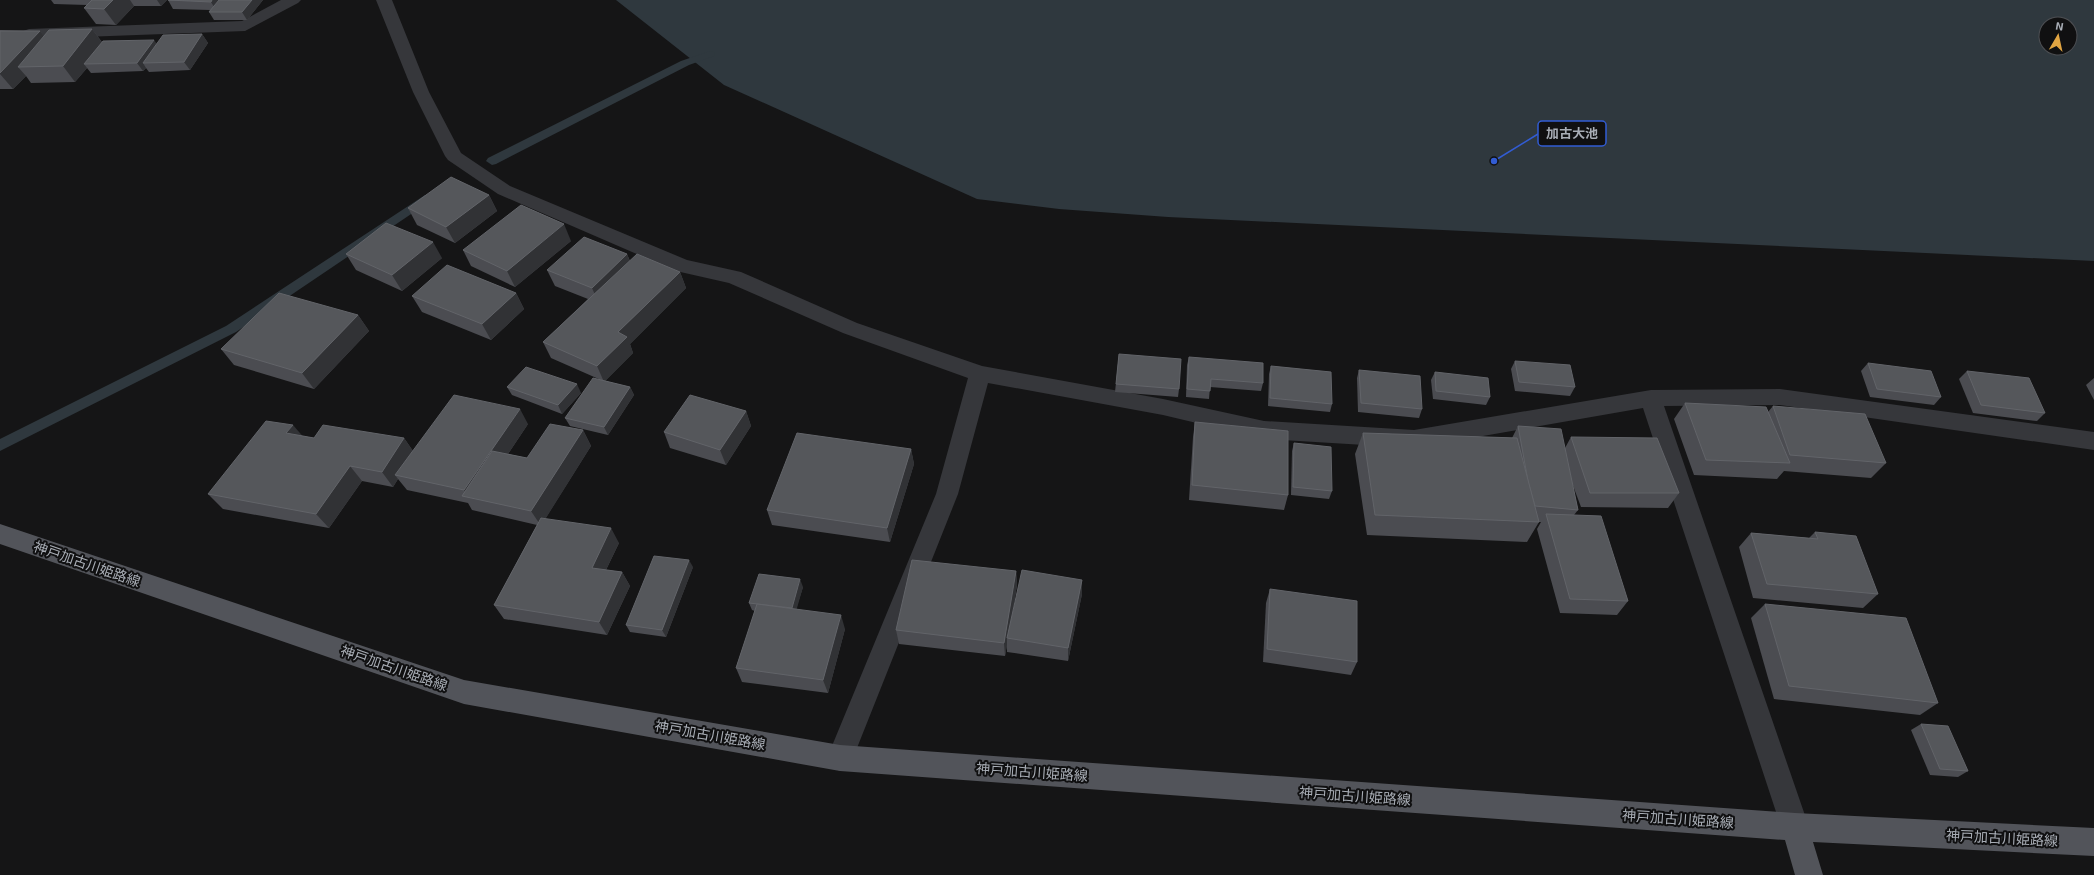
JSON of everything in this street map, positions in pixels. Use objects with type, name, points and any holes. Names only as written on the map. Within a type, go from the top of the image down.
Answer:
[{"type":"main road","name":"神戸加古川姫路線","points":[[0,534],[464,692],[840,758],[1794,828],[2094,842]]},
{"type":"main road","points":[[1794,828],[1809,875]]},
{"type":"street","points":[[29,34],[245,26],[293,0]]},
{"type":"street","points":[[384,0],[422,92],[454,156],[504,190],[682,266],[734,277],[850,328],[980,374],[1163,407],[1264,430],[1414,439],[1651,398],[1780,398],[2094,441]]},
{"type":"street","points":[[840,758],[947,494],[980,374]]},
{"type":"street","points":[[1651,398],[1794,828]]},
{"type":"shaded area","points":[[616,0],[2094,0],[2094,261],[1168,217],[1059,209],[977,199],[724,85]]},
{"type":"building","points":[[92,0],[113,0],[104,9],[84,8]]},
{"type":"building","points":[[168,0],[212,0],[211,2]]},
{"type":"building","points":[[219,0],[252,0],[242,12],[209,12]]},
{"type":"building","points":[[92,29],[63,66],[18,67],[49,30]]},
{"type":"building","points":[[0,31],[40,31],[0,73]]},
{"type":"building","points":[[202,34],[184,62],[143,63],[163,35]]},
{"type":"building","points":[[154,40],[137,63],[84,64],[103,41]]},
{"type":"building","points":[[451,177],[489,195],[446,227],[408,208]]},
{"type":"building","points":[[521,205],[564,224],[507,271],[463,250]]},
{"type":"building","points":[[386,223],[433,242],[392,275],[346,254]]},
{"type":"building","points":[[584,237],[627,254],[592,288],[547,270]]},
{"type":"building","points":[[637,254],[680,272],[618,332],[627,337],[597,366],[543,342]]},
{"type":"building","points":[[447,265],[516,293],[482,324],[412,296]]},
{"type":"building","points":[[279,293],[358,315],[302,373],[221,349]]},
{"type":"building","points":[[1119,354],[1181,359],[1179,389],[1116,384]]},
{"type":"building","points":[[1189,357],[1263,363],[1263,383],[1211,379],[1210,391],[1187,389]]},
{"type":"building","points":[[1515,361],[1570,365],[1575,387],[1519,382]]},
{"type":"building","points":[[1868,363],[1931,371],[1941,397],[1877,389]]},
{"type":"building","points":[[1271,366],[1331,372],[1332,404],[1270,398]]},
{"type":"building","points":[[526,367],[577,384],[558,405],[507,387]]},
{"type":"building","points":[[1359,370],[1420,376],[1422,409],[1361,403]]},
{"type":"building","points":[[1967,371],[2029,378],[2045,413],[1981,405]]},
{"type":"building","points":[[1435,372],[1488,378],[1490,397],[1436,391]]},
{"type":"building","points":[[593,378],[630,387],[604,427],[565,418]]},
{"type":"building","points":[[454,395],[520,409],[464,490],[395,475]]},
{"type":"building","points":[[690,395],[746,411],[720,450],[664,432]]},
{"type":"building","points":[[1685,403],[1766,407],[1790,463],[1706,460]]},
{"type":"building","points":[[1773,406],[1865,414],[1886,463],[1790,455]]},
{"type":"building","points":[[266,421],[293,425],[286,433],[314,438],[323,425],[404,438],[382,472],[350,466],[316,514],[208,494]]},
{"type":"building","points":[[1195,422],[1288,431],[1288,495],[1192,485]]},
{"type":"building","points":[[550,424],[583,430],[531,511],[462,496],[492,451],[527,458]]},
{"type":"building","points":[[1518,426],[1561,429],[1578,510],[1535,506],[1528,481]]},
{"type":"building","points":[[797,433],[911,449],[887,528],[767,510]]},
{"type":"building","points":[[1363,433],[1517,438],[1539,522],[1375,515]]},
{"type":"building","points":[[1571,437],[1657,438],[1679,493],[1590,493]]},
{"type":"building","points":[[1294,443],[1331,447],[1332,491],[1293,487]]},
{"type":"building","points":[[1546,514],[1601,516],[1628,601],[1570,599]]},
{"type":"building","points":[[541,518],[611,528],[592,568],[622,572],[599,622],[494,605]]},
{"type":"building","points":[[1815,532],[1856,536],[1878,594],[1767,584],[1751,533],[1818,539]]},
{"type":"building","points":[[654,556],[689,560],[662,630],[626,625]]},
{"type":"building","points":[[912,560],[1016,571],[1004,643],[896,630]]},
{"type":"building","points":[[1022,570],[1082,580],[1068,648],[1007,638]]},
{"type":"building","points":[[759,574],[800,579],[792,608],[749,603]]},
{"type":"building","points":[[1270,589],[1357,601],[1357,662],[1267,649]]},
{"type":"building","points":[[757,604],[841,615],[823,680],[736,668]]},
{"type":"building","points":[[1765,604],[1906,618],[1938,703],[1789,686]]},
{"type":"building","points":[[1921,724],[1948,726],[1968,771],[1940,769]]},
{"type":"waterway","points":[[492,161],[685,63],[710,54]]},
{"type":"waterway","points":[[0,445],[231,329],[425,199]]},
{"type":"place","name":"加古大池","points":[[1494,161]]}]
